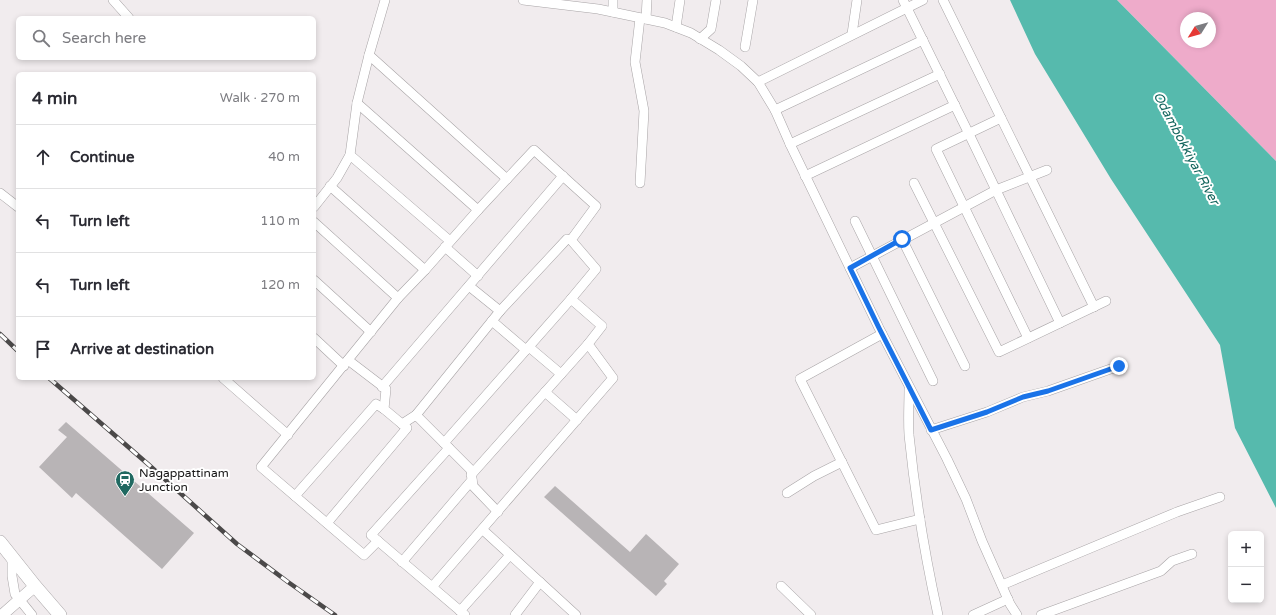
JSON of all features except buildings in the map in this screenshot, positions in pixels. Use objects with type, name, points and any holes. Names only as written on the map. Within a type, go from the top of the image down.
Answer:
[{"type":"main road","points":[[0,542],[60,615]]},
{"type":"street","points":[[113,0],[127,16]]},
{"type":"street","points":[[316,204],[337,178],[350,155],[357,103],[385,0]]},
{"type":"street","points":[[523,0],[598,9],[665,23],[691,33],[719,50],[741,66],[758,82],[775,110],[805,176],[908,387],[947,459],[1008,599],[1017,615]]},
{"type":"street","points":[[613,0],[613,12]]},
{"type":"street","points":[[640,183],[644,111],[635,62],[647,0]]},
{"type":"street","points":[[676,27],[680,0]]},
{"type":"street","points":[[700,39],[711,29],[716,0]]},
{"type":"street","points":[[745,47],[752,0]]},
{"type":"street","points":[[852,34],[857,0]]},
{"type":"street","points":[[758,82],[852,34],[905,4],[923,0]]},
{"type":"street","points":[[943,0],[1094,307]]},
{"type":"street","points":[[905,4],[1060,323]]},
{"type":"street","points":[[775,110],[923,40]]},
{"type":"street","points":[[369,55],[507,179]]},
{"type":"street","points":[[790,144],[940,74]]},
{"type":"street","points":[[357,103],[478,210]]},
{"type":"street","points":[[805,176],[955,105]]},
{"type":"street","points":[[1002,118],[936,149],[1028,338]]},
{"type":"street","points":[[378,541],[364,555],[261,467],[398,298],[534,150],[596,206],[571,240],[567,239],[500,311],[416,415],[402,424]]},
{"type":"street","points":[[350,155],[447,244],[478,276]]},
{"type":"street","points":[[850,268],[996,190],[1047,170]]},
{"type":"street","points":[[382,387],[563,176]]},
{"type":"street","points":[[914,184],[999,352],[1106,301]]},
{"type":"street","points":[[330,186],[425,270]]},
{"type":"street","points":[[0,193],[16,205]]},
{"type":"street","points":[[855,221],[933,381]]},
{"type":"street","points":[[316,224],[398,298]]},
{"type":"street","points":[[902,239],[965,366]]},
{"type":"street","points":[[510,555],[462,613],[371,535],[596,269],[571,240]]},
{"type":"street","points":[[316,282],[371,332]]},
{"type":"street","points":[[469,286],[500,311]]},
{"type":"street","points":[[402,562],[472,477],[602,326],[571,299]]},
{"type":"street","points":[[492,322],[561,374]]},
{"type":"street","points":[[882,334],[800,379],[876,530],[920,519]]},
{"type":"street","points":[[316,340],[346,363],[386,389],[384,409]]},
{"type":"street","points":[[432,587],[613,378],[588,344]]},
{"type":"street","points":[[931,430],[987,412],[1023,397],[1048,391],[1119,366]]},
{"type":"street","points":[[225,380],[288,435]]},
{"type":"street","points":[[908,387],[909,433],[920,519],[927,566],[938,615]]},
{"type":"street","points":[[545,392],[577,420]]},
{"type":"street","points":[[295,496],[376,404],[407,428],[327,523]]},
{"type":"street","points":[[416,415],[471,470],[473,486],[498,512]]},
{"type":"street","points":[[787,493],[814,476],[842,462]]},
{"type":"street","points":[[1002,585],[1220,496]]},
{"type":"street","points":[[482,530],[540,582],[565,612],[576,615]]},
{"type":"street","points":[[1041,615],[1161,571],[1172,561],[1192,554]]},
{"type":"street","points":[[12,556],[12,576],[15,594],[32,615]]},
{"type":"street","points":[[515,615],[540,582]]},
{"type":"street","points":[[2,615],[35,586]]},
{"type":"street","points":[[782,586],[811,615]]},
{"type":"street","points":[[973,615],[1008,599]]},
{"type":"shaded area","points":[[1117,0],[1276,0],[1276,161]]},
{"type":"water","name":"Odambokkiyar River","points":[[1010,0],[1117,0],[1276,161],[1276,508],[1235,428],[1220,345],[1111,179],[1035,54]]},
{"type":"railway","points":[[0,334],[16,349]]},
{"type":"railway","points":[[51,380],[237,544],[335,615]]},
{"type":"place","name":"Nagappattinam Junction","points":[[125,497]]},
{"type":"route","points":[[902,239],[850,268],[931,430],[987,412],[1023,397],[1048,391],[1119,366]]}]
